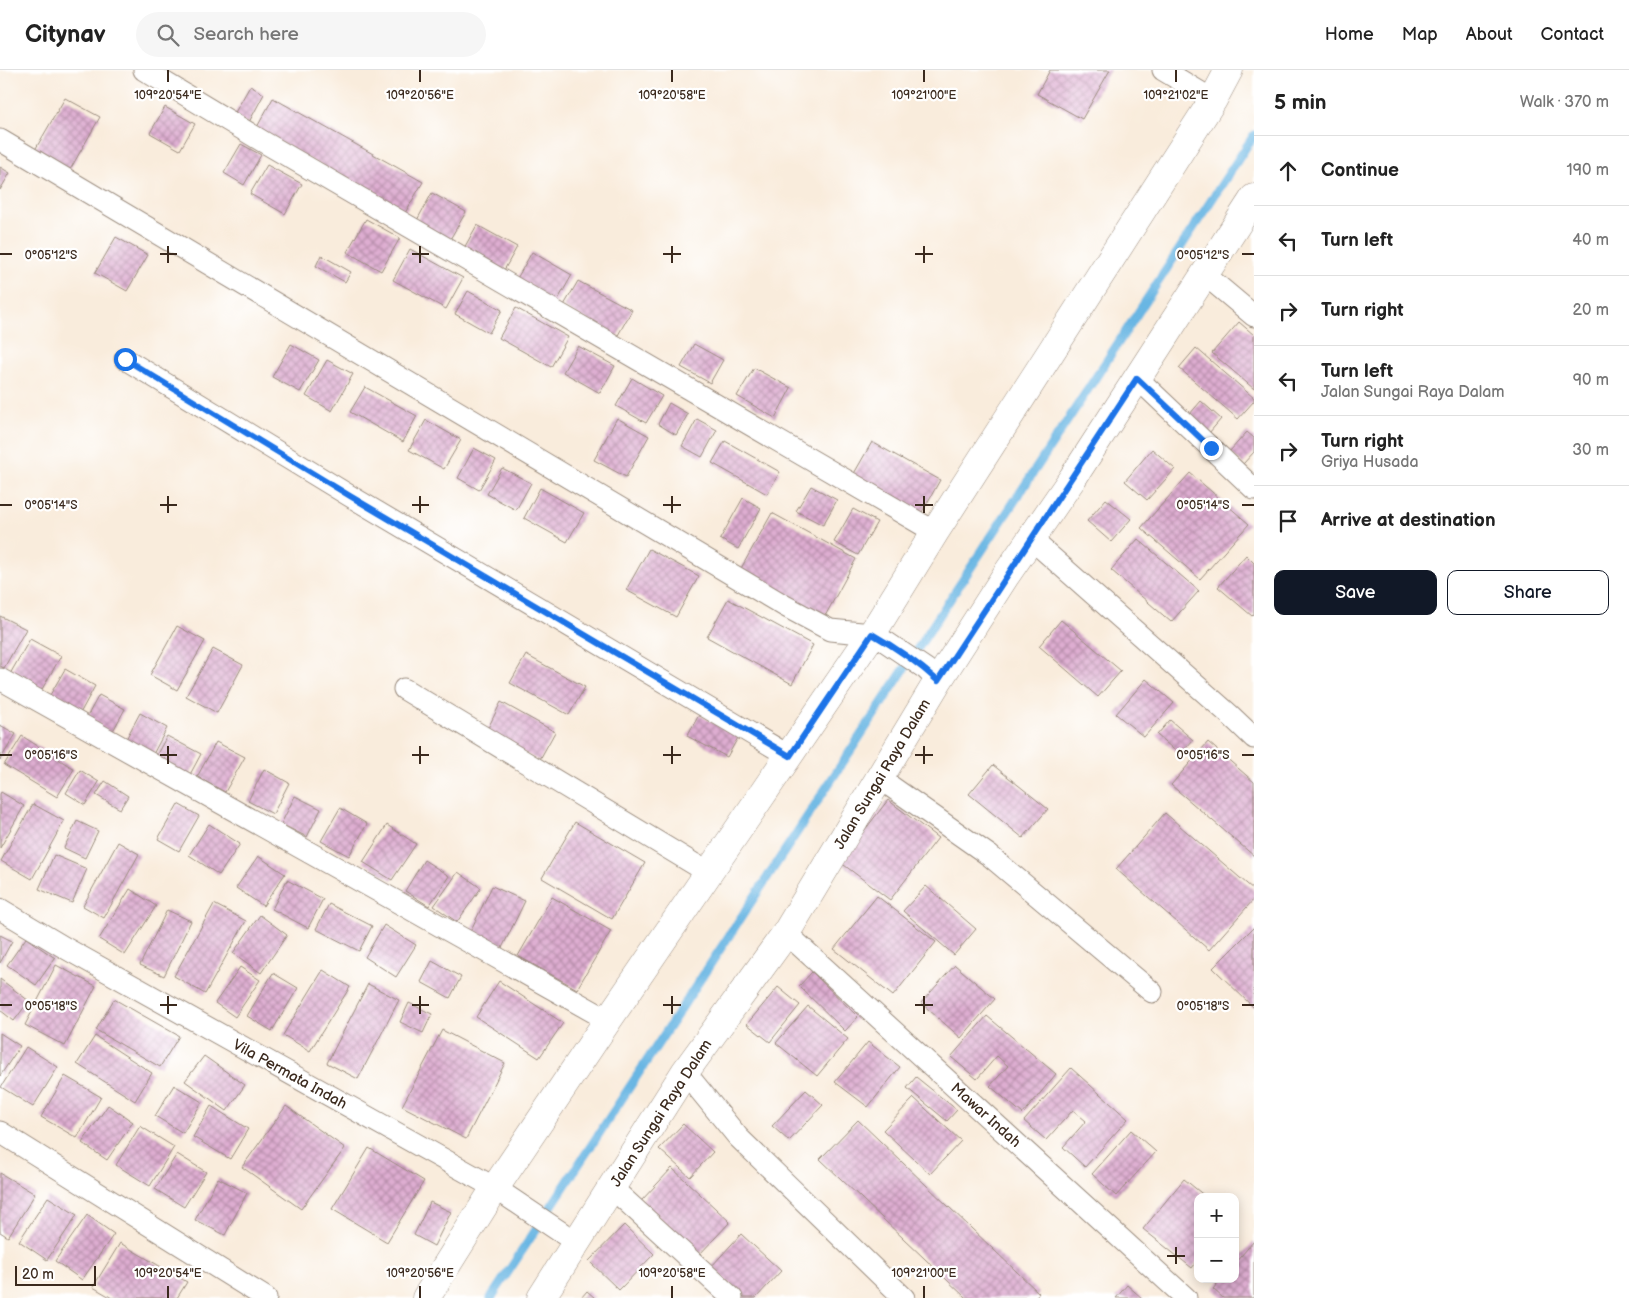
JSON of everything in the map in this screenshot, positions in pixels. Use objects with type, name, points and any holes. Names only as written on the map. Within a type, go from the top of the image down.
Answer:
[{"type":"street","points":[[144,70],[262,142],[935,532]]},
{"type":"street","points":[[1163,70],[1213,100]]},
{"type":"street","points":[[426,1298],[502,1193],[608,1020],[790,756],[879,638],[935,532],[1213,100],[1229,70]]},
{"type":"street","points":[[0,140],[785,606],[830,630],[879,638],[932,675]]},
{"type":"street","name":"Jalan Sungai Raya Dalam","points":[[541,1298],[568,1237],[612,1188],[685,1072],[786,933],[879,778],[932,675],[1031,539],[1077,471],[1254,198]]},
{"type":"street","points":[[1204,274],[1254,316]]},
{"type":"street","points":[[125,359],[350,496],[790,756]]},
{"type":"street","points":[[1137,378],[1254,489]]},
{"type":"street","points":[[1031,539],[1254,738]]},
{"type":"street","points":[[0,679],[608,1020]]},
{"type":"street","points":[[404,689],[709,873]]},
{"type":"street","points":[[879,778],[990,856],[1152,992]]},
{"type":"street","name":"Vila Permata Indah","points":[[0,909],[502,1193],[568,1237]]},
{"type":"street","name":"Mawar Indah","points":[[786,933],[1186,1298]]},
{"type":"street","points":[[685,1072],[738,1137],[904,1298]]},
{"type":"street","points":[[0,1132],[266,1298]]},
{"type":"street","points":[[612,1188],[732,1298]]},
{"type":"building","points":[[1050,70],[1110,70],[1082,119],[1037,94]]},
{"type":"building","points":[[250,86],[264,94],[248,124],[233,116]]},
{"type":"building","points":[[65,98],[100,117],[67,175],[32,155]]},
{"type":"building","points":[[273,98],[423,182],[405,213],[256,129]]},
{"type":"building","points":[[165,107],[195,124],[180,150],[150,133]]},
{"type":"building","points":[[241,144],[261,155],[244,185],[224,173]]},
{"type":"building","points":[[267,165],[302,184],[285,214],[250,194]]},
{"type":"building","points":[[0,167],[10,173],[0,190]]},
{"type":"building","points":[[432,193],[466,212],[449,241],[416,222]]},
{"type":"building","points":[[366,219],[400,238],[381,271],[347,252]]},
{"type":"building","points":[[477,225],[517,247],[503,272],[463,250]]},
{"type":"building","points":[[116,237],[148,255],[127,291],[95,273]]},
{"type":"building","points":[[410,249],[463,278],[446,309],[393,280]]},
{"type":"building","points":[[532,252],[572,275],[555,305],[515,282]]},
{"type":"building","points":[[321,255],[351,272],[345,282],[316,266]]},
{"type":"building","points":[[578,281],[632,310],[617,337],[563,307]]},
{"type":"building","points":[[468,291],[502,310],[489,333],[455,314]]},
{"type":"building","points":[[516,308],[568,337],[551,367],[499,338]]},
{"type":"building","points":[[1239,322],[1254,335],[1254,389],[1212,353]]},
{"type":"building","points":[[291,344],[319,360],[300,392],[272,377]]},
{"type":"building","points":[[694,344],[723,360],[710,383],[681,367]]},
{"type":"building","points":[[578,346],[615,366],[600,393],[563,372]]},
{"type":"building","points":[[1196,348],[1254,398],[1254,401],[1238,419],[1179,368]]},
{"type":"building","points":[[327,360],[353,374],[332,411],[306,396]]},
{"type":"building","points":[[754,368],[791,388],[775,418],[737,396]]},
{"type":"building","points":[[632,378],[662,396],[646,423],[616,406]]},
{"type":"building","points":[[365,387],[417,416],[403,442],[350,412]]},
{"type":"building","points":[[1201,401],[1221,419],[1209,433],[1189,415]]},
{"type":"building","points":[[669,403],[688,414],[676,435],[658,424]]},
{"type":"building","points":[[617,418],[649,436],[626,477],[594,460]]},
{"type":"building","points":[[697,419],[717,430],[702,457],[682,446]]},
{"type":"building","points":[[426,420],[461,440],[444,469],[409,450]]},
{"type":"building","points":[[1247,432],[1254,438],[1254,452],[1243,464],[1229,452]]},
{"type":"building","points":[[725,441],[780,472],[767,494],[712,463]]},
{"type":"building","points":[[872,442],[940,480],[921,514],[852,477]]},
{"type":"building","points":[[474,448],[496,460],[479,490],[458,478]]},
{"type":"building","points":[[1152,449],[1175,469],[1147,500],[1125,481]]},
{"type":"building","points":[[502,468],[531,483],[516,510],[487,494]]},
{"type":"building","points":[[1190,473],[1249,524],[1200,579],[1141,528]]},
{"type":"building","points":[[811,486],[837,500],[823,525],[796,511]]},
{"type":"building","points":[[540,488],[584,513],[567,542],[524,518]]},
{"type":"building","points":[[743,498],[761,508],[738,549],[720,539]]},
{"type":"building","points":[[1106,499],[1131,519],[1111,542],[1087,521]]},
{"type":"building","points":[[853,509],[877,522],[858,555],[834,542]]},
{"type":"building","points":[[772,513],[856,559],[824,618],[739,572]]},
{"type":"building","points":[[1138,539],[1199,591],[1171,622],[1111,570]]},
{"type":"building","points":[[649,549],[699,576],[676,617],[626,590]]},
{"type":"building","points":[[1246,555],[1254,563],[1254,614],[1252,616],[1218,587]]},
{"type":"building","points":[[728,599],[813,645],[792,684],[707,637]]},
{"type":"building","points":[[0,616],[26,629],[4,668],[0,666]]},
{"type":"building","points":[[1061,620],[1121,671],[1098,697],[1039,646]]},
{"type":"building","points":[[177,626],[205,641],[177,690],[150,675]]},
{"type":"building","points":[[30,639],[61,656],[41,691],[10,674]]},
{"type":"building","points":[[213,649],[243,665],[217,713],[186,696]]},
{"type":"building","points":[[526,655],[585,687],[569,715],[510,683]]},
{"type":"building","points":[[65,669],[95,686],[77,719],[46,702]]},
{"type":"building","points":[[1146,679],[1174,703],[1144,737],[1116,714]]},
{"type":"building","points":[[99,695],[125,709],[109,738],[83,724]]},
{"type":"building","points":[[501,702],[555,732],[539,761],[486,732]]},
{"type":"building","points":[[140,713],[167,728],[152,756],[125,741]]},
{"type":"building","points":[[699,715],[739,736],[727,757],[687,736]]},
{"type":"building","points":[[1170,720],[1193,740],[1180,755],[1157,735]]},
{"type":"building","points":[[0,725],[16,734],[0,760]]},
{"type":"building","points":[[22,736],[74,769],[57,797],[4,765]]},
{"type":"building","points":[[167,736],[201,754],[186,782],[152,763]]},
{"type":"building","points":[[216,742],[245,757],[225,792],[197,777]]},
{"type":"building","points":[[1208,742],[1254,782],[1254,856],[1171,785]]},
{"type":"building","points":[[993,765],[1048,809],[1023,838],[969,794]]},
{"type":"building","points":[[264,769],[289,783],[273,814],[248,801]]},
{"type":"building","points":[[80,770],[99,782],[85,805],[66,793]]},
{"type":"building","points":[[105,781],[128,796],[120,809],[96,795]]},
{"type":"building","points":[[1,792],[24,806],[0,848],[0,794]]},
{"type":"building","points":[[295,796],[321,809],[307,837],[281,824]]},
{"type":"building","points":[[888,800],[938,838],[890,900],[840,862]]},
{"type":"building","points":[[33,804],[64,821],[32,879],[1,861]]},
{"type":"building","points":[[178,804],[199,816],[179,851],[158,839]]},
{"type":"building","points":[[340,808],[367,824],[349,856],[321,841]]},
{"type":"building","points":[[1165,813],[1254,890],[1254,899],[1209,950],[1116,869]]},
{"type":"building","points":[[77,821],[98,831],[85,858],[64,848]]},
{"type":"building","points":[[575,822],[645,863],[612,919],[542,878]]},
{"type":"building","points":[[209,824],[240,844],[219,875],[189,855]]},
{"type":"building","points":[[387,825],[416,844],[392,880],[363,862]]},
{"type":"building","points":[[118,842],[139,854],[104,918],[83,906]]},
{"type":"building","points":[[54,855],[87,869],[72,903],[39,889]]},
{"type":"building","points":[[258,856],[285,874],[263,906],[236,888]]},
{"type":"building","points":[[424,860],[449,876],[429,906],[405,891]]},
{"type":"building","points":[[458,872],[481,888],[457,922],[434,906]]},
{"type":"building","points":[[287,880],[323,899],[308,928],[272,909]]},
{"type":"building","points":[[492,886],[525,901],[501,950],[469,934]]},
{"type":"building","points":[[926,886],[976,929],[954,955],[903,911]]},
{"type":"building","points":[[130,889],[156,906],[125,955],[99,939]]},
{"type":"building","points":[[877,896],[936,942],[893,996],[834,949]]},
{"type":"building","points":[[552,897],[611,931],[577,989],[518,956]]},
{"type":"building","points":[[214,904],[246,921],[205,994],[174,976]]},
{"type":"building","points":[[329,904],[372,926],[359,951],[316,929]]},
{"type":"building","points":[[167,910],[191,921],[164,976],[140,965]]},
{"type":"building","points":[[260,915],[287,935],[261,973],[233,953]]},
{"type":"building","points":[[384,925],[416,945],[396,977],[365,957]]},
{"type":"building","points":[[1254,927],[1254,1008],[1213,968]]},
{"type":"building","points":[[0,935],[12,941],[0,963]]},
{"type":"building","points":[[26,938],[55,958],[36,985],[7,965]]},
{"type":"building","points":[[432,961],[461,977],[450,998],[421,982]]},
{"type":"building","points":[[56,965],[96,986],[65,1046],[25,1025]]},
{"type":"building","points":[[955,965],[995,999],[961,1038],[921,1003]]},
{"type":"building","points":[[240,967],[260,980],[235,1017],[215,1003]]},
{"type":"building","points":[[323,970],[350,987],[310,1051],[283,1035]]},
{"type":"building","points":[[812,972],[858,1017],[845,1031],[799,986]]},
{"type":"building","points":[[273,973],[298,988],[272,1031],[247,1016]]},
{"type":"building","points":[[0,979],[29,1001],[14,1021],[0,1010]]},
{"type":"building","points":[[499,981],[563,1023],[539,1058],[476,1017]]},
{"type":"building","points":[[368,984],[399,1000],[358,1079],[327,1063]]},
{"type":"building","points":[[778,987],[800,1005],[770,1042],[747,1024]]},
{"type":"building","points":[[114,999],[179,1036],[160,1067],[96,1030]]},
{"type":"building","points":[[409,1003],[432,1014],[423,1033],[400,1022]]},
{"type":"building","points":[[808,1006],[848,1039],[817,1076],[776,1043]]},
{"type":"building","points":[[987,1016],[1056,1074],[1023,1114],[990,1086],[1008,1066],[997,1056],[977,1079],[951,1057]]},
{"type":"building","points":[[442,1030],[505,1063],[466,1139],[402,1106]]},
{"type":"building","points":[[0,1033],[20,1046],[0,1076]]},
{"type":"building","points":[[95,1036],[152,1073],[135,1101],[77,1064]]},
{"type":"building","points":[[868,1042],[900,1067],[868,1107],[835,1082]]},
{"type":"building","points":[[26,1047],[58,1067],[33,1107],[1,1087]]},
{"type":"building","points":[[204,1056],[245,1085],[227,1111],[185,1081]]},
{"type":"building","points":[[1071,1068],[1128,1119],[1085,1167],[1063,1147],[1086,1121],[1073,1110],[1046,1140],[1024,1121]]},
{"type":"building","points":[[65,1076],[101,1097],[77,1138],[41,1117]]},
{"type":"building","points":[[916,1077],[957,1110],[947,1121],[907,1088]]},
{"type":"building","points":[[174,1085],[202,1102],[183,1133],[155,1116]]},
{"type":"building","points":[[806,1090],[823,1105],[789,1141],[772,1126]]},
{"type":"building","points":[[914,1098],[961,1141],[930,1174],[883,1130]]},
{"type":"building","points":[[108,1105],[133,1122],[107,1160],[82,1143]]},
{"type":"building","points":[[211,1106],[248,1129],[230,1159],[193,1137]]},
{"type":"building","points":[[286,1106],[345,1148],[301,1209],[242,1167]]},
{"type":"building","points":[[858,1120],[1039,1293],[1035,1298],[966,1298],[820,1159]]},
{"type":"building","points":[[683,1124],[713,1152],[690,1177],[659,1149]]},
{"type":"building","points":[[140,1126],[174,1147],[150,1186],[116,1165]]},
{"type":"building","points":[[1131,1130],[1156,1152],[1116,1196],[1092,1174]]},
{"type":"building","points":[[369,1148],[424,1181],[387,1242],[332,1209]]},
{"type":"building","points":[[177,1154],[206,1172],[184,1207],[155,1189]]},
{"type":"building","points":[[672,1168],[730,1222],[699,1255],[641,1201]]},
{"type":"building","points":[[0,1173],[35,1194],[8,1237],[0,1232]]},
{"type":"building","points":[[218,1178],[247,1193],[225,1235],[195,1220]]},
{"type":"building","points":[[1184,1179],[1201,1193],[1194,1193],[1194,1265],[1192,1268],[1143,1229]]},
{"type":"building","points":[[48,1197],[77,1215],[47,1260],[19,1241]]},
{"type":"building","points":[[430,1202],[451,1212],[434,1246],[414,1235]]},
{"type":"building","points":[[87,1215],[114,1234],[82,1280],[55,1261]]},
{"type":"building","points":[[624,1225],[654,1254],[619,1290],[589,1261]]},
{"type":"building","points":[[741,1234],[781,1271],[756,1298],[744,1298],[711,1267]]},
{"type":"building","points":[[1254,1241],[1254,1298],[1223,1298],[1213,1289],[1218,1283],[1239,1283],[1239,1258]]},
{"type":"building","points":[[120,1243],[187,1282],[177,1298],[112,1298],[93,1287]]},
{"type":"building","points":[[1127,1285],[1142,1298],[1116,1298]]},
{"type":"building","points":[[587,1291],[595,1298],[581,1298]]},
{"type":"waterway","points":[[491,1298],[1254,135]]},
{"type":"route","points":[[125,359],[616,655],[790,756],[872,634],[926,670],[938,681],[1137,378],[1211,448]]}]
